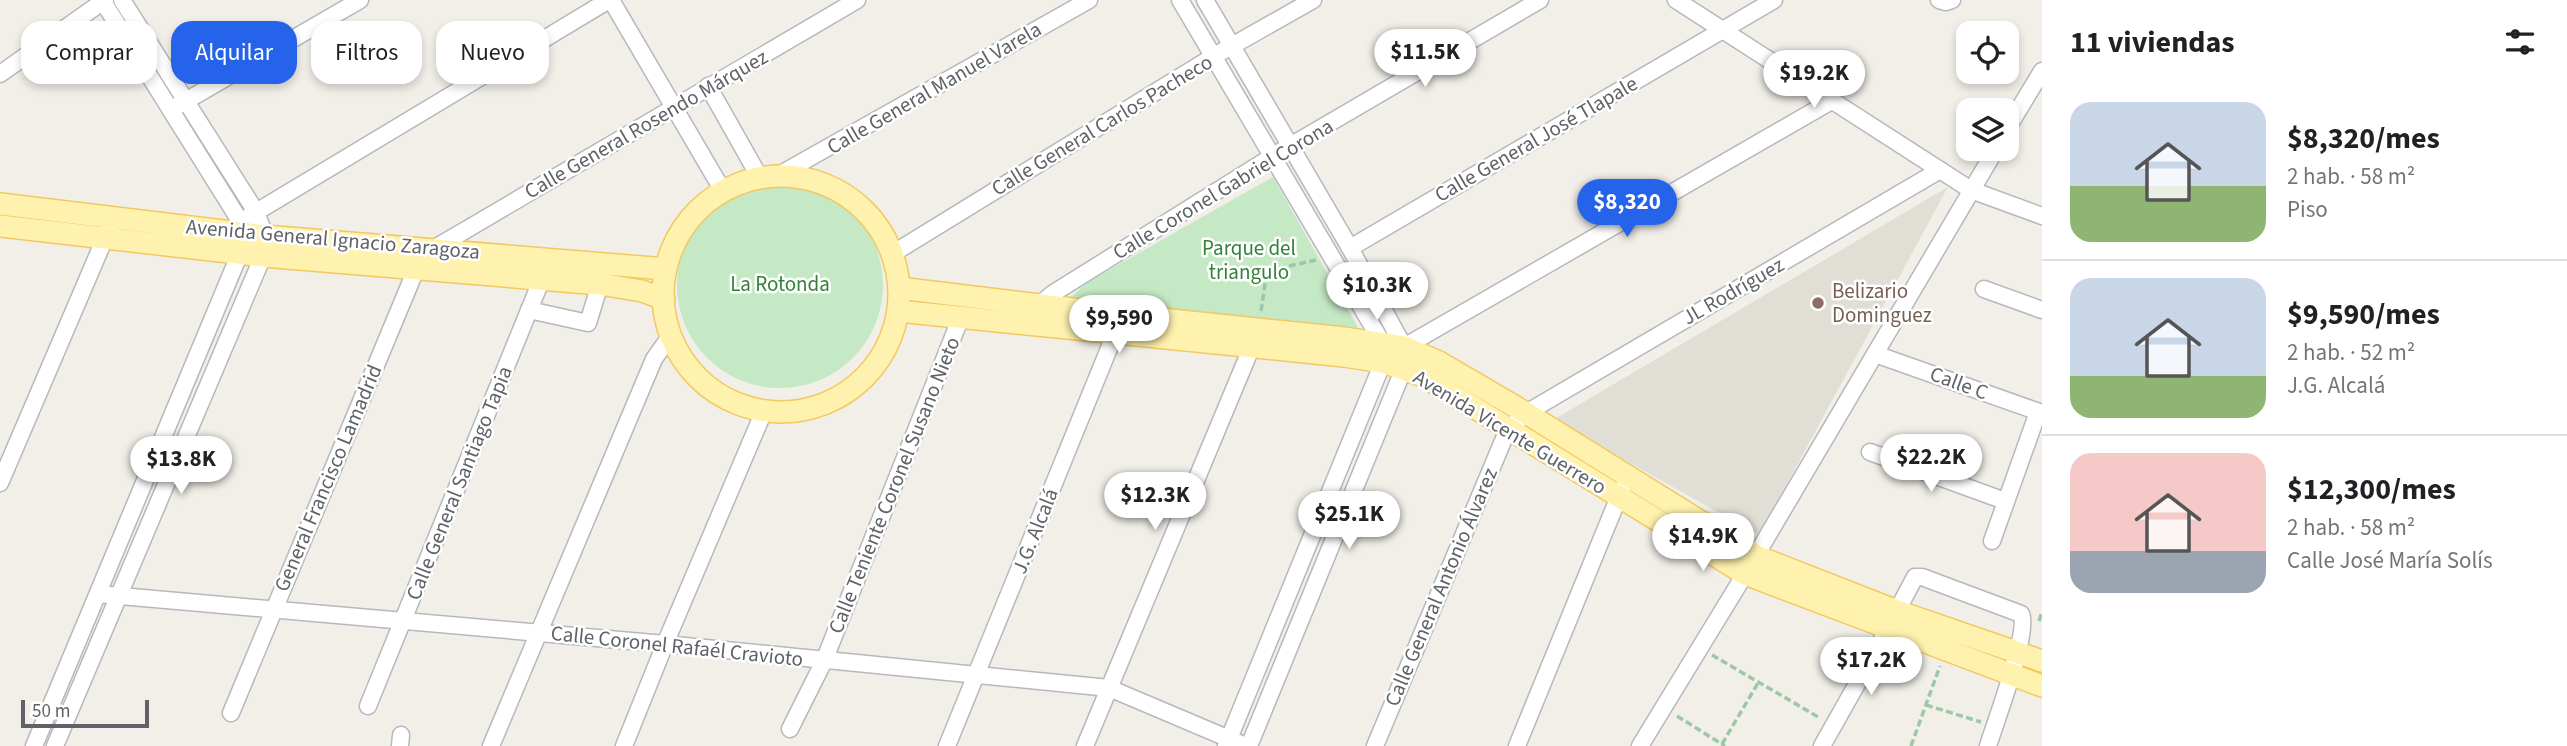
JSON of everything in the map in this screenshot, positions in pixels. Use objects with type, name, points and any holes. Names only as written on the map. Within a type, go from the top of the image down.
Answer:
[{"type":"main road","points":[[769,177],[808,179],[836,189],[860,206],[879,228],[892,254],[899,288],[898,311],[889,341],[874,367],[851,389],[825,404],[795,411],[764,411],[729,399],[698,377],[682,358],[671,335],[664,299],[666,269],[674,245],[686,224],[703,205],[723,191],[769,177]]},
{"type":"main road","name":"Avenida General Ignacio Zaragoza","points":[[0,204],[114,217],[241,236],[264,246],[416,267],[666,269]]},
{"type":"main road","name":"Avenida General Ignacio Zaragoza","points":[[0,226],[105,238],[241,236]]},
{"type":"main road","name":"Avenida General Ignacio Zaragoza","points":[[264,246],[435,248],[546,269],[600,284],[642,291],[664,299]]},
{"type":"main road","name":"Avenida Vicente Guerrero","points":[[899,288],[1039,305],[1119,324]]},
{"type":"main road","name":"Avenida Vicente Guerrero","points":[[898,311],[1021,323],[1119,324],[1255,339],[1344,356],[1393,356],[1439,362],[1628,477],[1751,565]]},
{"type":"main road","name":"Avenida Vicente Guerrero","points":[[1393,356],[1619,497],[1751,565],[1893,620],[2042,661]]},
{"type":"main road","name":"Avenida Vicente Guerrero","points":[[1893,620],[1946,650],[2042,686]]},
{"type":"street","points":[[0,74],[103,0],[171,111],[241,236]]},
{"type":"street","points":[[55,746],[264,246],[256,212],[122,0]]},
{"type":"street","points":[[171,111],[360,0]]},
{"type":"street","points":[[34,746],[98,594],[241,236],[256,212],[610,0],[723,191]]},
{"type":"street","name":"Calle General Rosendo Márquez","points":[[435,248],[857,0]]},
{"type":"street","name":"Calle General Manuel Varela","points":[[769,177],[1089,0]]},
{"type":"street","points":[[1180,0],[1331,257],[1393,356]]},
{"type":"street","points":[[1205,0],[1350,248],[1393,356],[1247,746]]},
{"type":"street","name":"Calle General Carlos Pacheco","points":[[892,254],[1214,56],[1313,0]]},
{"type":"street","name":"Calle Coronel Gabriel Corona","points":[[1021,323],[1039,305],[1273,156],[1540,0]]},
{"type":"street","points":[[1676,0],[1971,190],[2042,216]]},
{"type":"street","name":"Calle General José Tlapale","points":[[1350,248],[1774,0]]},
{"type":"street","points":[[1939,0],[1952,0]]},
{"type":"street","points":[[2019,109],[2042,71]]},
{"type":"street","points":[[708,86],[769,177]]},
{"type":"street","points":[[1227,742],[1393,356],[1833,100]]},
{"type":"street","points":[[1640,746],[1751,565],[1989,161]]},
{"type":"street","name":"JL Rodríguez","points":[[1508,429],[1525,413],[1940,170]]},
{"type":"street","points":[[0,483],[114,217]]},
{"type":"street","name":"General Francisco Lamadrid","points":[[231,713],[416,267],[435,248]]},
{"type":"street","name":"Calle General Santiago Tapia","points":[[368,706],[546,269]]},
{"type":"street","points":[[529,310],[588,323],[600,284]]},
{"type":"street","points":[[1983,289],[2042,310]]},
{"type":"street","name":"Calle Teniente Coronel Susano Nieto","points":[[790,729],[824,661],[961,317]]},
{"type":"street","name":"J.G. Alcalá","points":[[947,746],[1119,324]]},
{"type":"street","points":[[491,746],[654,359],[671,335]]},
{"type":"street","points":[[1085,746],[1255,339]]},
{"type":"street","name":"Calle C","points":[[1875,354],[2040,413]]},
{"type":"street","points":[[624,746],[764,411]]},
{"type":"street","points":[[1993,541],[2005,501],[2040,413]]},
{"type":"street","name":"Calle General Antonio Álvarez","points":[[1375,746],[1508,429]]},
{"type":"street","points":[[1870,452],[2005,501]]},
{"type":"street","points":[[1517,746],[1628,477]]},
{"type":"street","points":[[1822,746],[1915,577],[1922,577],[2021,614],[2024,626],[1988,746]]},
{"type":"street","name":"Calle Coronel Rafaél Cravioto","points":[[98,594],[665,644],[1110,688],[1227,742],[1247,746]]},
{"type":"path","points":[[1255,339],[1267,271],[1331,257]]},
{"type":"path","points":[[1911,746],[1946,650]]},
{"type":"path","points":[[1712,655],[1834,726]]},
{"type":"path","points":[[1664,707],[1723,745],[1758,683]]},
{"type":"path","points":[[1926,705],[1994,727]]},
{"type":"shaded area","name":"Belizario Dominguez","points":[[1948,187],[1759,535],[1553,420]]},
{"type":"green space","name":"Parque del triangulo","points":[[1273,177],[1360,331],[1066,302],[1086,283]]},
{"type":"green space","name":"La Rotonda","points":[[780,182],[820,190],[853,212],[875,245],[883,285],[875,325],[853,358],[820,380],[780,388],[740,380],[707,358],[685,325],[677,285],[685,245],[707,212],[740,190]]},
{"type":"place","name":"Belizario Dominguez","points":[[1818,303]]}]
